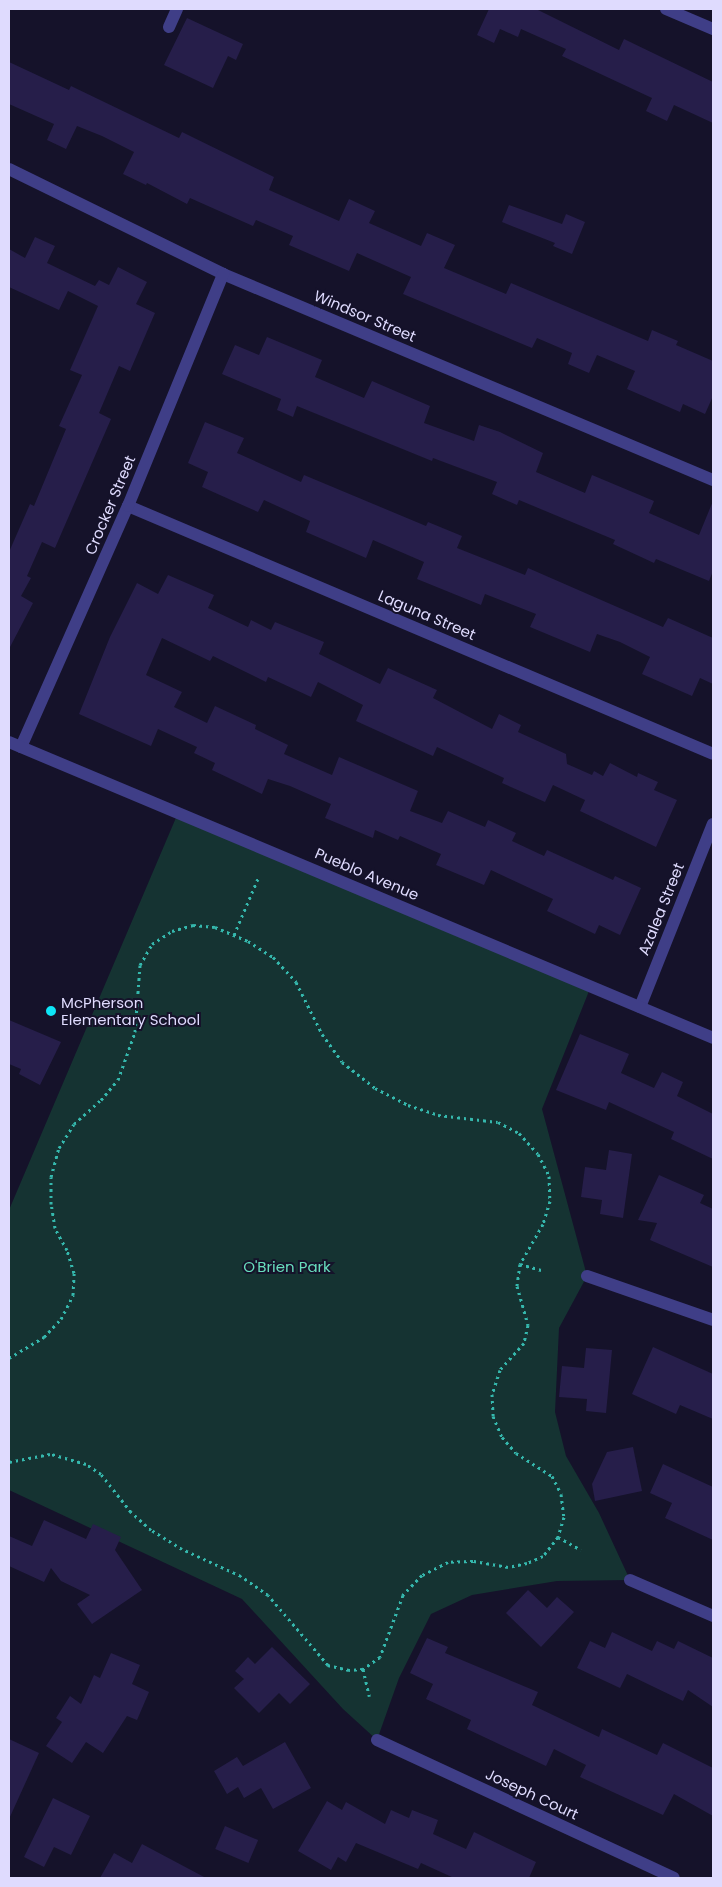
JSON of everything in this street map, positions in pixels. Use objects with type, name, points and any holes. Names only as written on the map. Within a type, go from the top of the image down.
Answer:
[{"type":"street","points":[[169,27],[177,9]]},
{"type":"street","points":[[666,9],[713,29]]},
{"type":"street","name":"Windsor Street","points":[[9,169],[223,274],[713,480]]},
{"type":"street","name":"Crocker Street","points":[[15,744],[128,506],[223,274]]},
{"type":"street","name":"Laguna Street","points":[[128,506],[713,754]]},
{"type":"street","name":"Pueblo Avenue","points":[[15,744],[713,1038]]},
{"type":"street","name":"Azalea Street","points":[[640,1006],[713,824]]},
{"type":"street","points":[[587,1276],[713,1320]]},
{"type":"street","points":[[630,1580],[713,1616]]},
{"type":"street","name":"Joseph Court","points":[[377,1740],[674,1878]]},
{"type":"path","points":[[234,935],[259,876]]},
{"type":"path","points":[[9,1358],[44,1337],[62,1319],[72,1295],[74,1273],[67,1250],[55,1228],[51,1204],[51,1177],[59,1148],[74,1124],[101,1100],[118,1080],[129,1055],[135,1032],[140,965],[152,944],[172,931],[193,925],[215,927],[234,935],[273,957],[296,982],[322,1034],[342,1062],[375,1088],[408,1105],[438,1115],[498,1122],[519,1133],[538,1154],[549,1176],[550,1201],[543,1224],[520,1264],[517,1286],[528,1325],[524,1344],[500,1370],[494,1383],[493,1416],[502,1437],[516,1453],[552,1476],[561,1494],[564,1517],[558,1538],[543,1556],[527,1563],[508,1567],[473,1561],[448,1562],[422,1575],[404,1595],[380,1657],[363,1668],[350,1670],[328,1665],[268,1595],[241,1576],[182,1549],[151,1530],[131,1512],[101,1474],[86,1464],[50,1454],[9,1462]]},
{"type":"path","points":[[520,1264],[541,1270]]},
{"type":"path","points":[[558,1538],[581,1550]]},
{"type":"path","points":[[363,1668],[369,1696]]},
{"type":"green space","name":"O'Brien Park","points":[[178,813],[591,986],[542,1109],[587,1276],[559,1328],[555,1412],[566,1456],[599,1513],[630,1580],[557,1581],[472,1595],[431,1614],[399,1678],[377,1740],[343,1709],[242,1599],[9,1490],[9,1210]]},
{"type":"building","points":[[489,9],[536,9],[619,50],[624,39],[713,82],[713,123],[674,105],[667,121],[646,111],[652,98],[562,56],[566,49],[521,29],[518,37],[500,29],[494,43],[477,35]]},
{"type":"building","points":[[187,18],[243,44],[236,60],[228,56],[213,88],[164,65]]},
{"type":"building","points":[[9,62],[69,90],[71,86],[179,138],[182,132],[274,177],[269,190],[339,221],[349,199],[375,211],[369,223],[421,246],[427,233],[455,245],[444,268],[506,294],[511,283],[648,341],[652,330],[678,341],[676,345],[713,361],[713,396],[705,414],[683,404],[680,412],[627,389],[635,371],[597,355],[589,373],[568,364],[572,353],[537,338],[532,348],[403,294],[411,277],[357,253],[349,271],[289,245],[293,236],[256,220],[253,226],[190,198],[187,204],[147,183],[146,185],[123,174],[134,152],[102,136],[77,126],[66,149],[47,140],[54,124],[9,104]]},
{"type":"building","points":[[509,205],[562,224],[566,214],[585,222],[572,254],[553,246],[555,243],[502,222]]},
{"type":"building","points":[[35,237],[55,246],[47,263],[95,286],[99,280],[109,285],[118,267],[147,282],[136,304],[155,313],[130,371],[119,366],[99,413],[111,419],[55,548],[42,542],[27,576],[31,578],[21,596],[33,603],[9,649],[9,552],[30,504],[34,506],[66,429],[59,426],[82,375],[70,370],[98,306],[68,291],[59,310],[9,287],[9,249],[25,258]]},
{"type":"building","points":[[267,337],[322,360],[315,377],[364,398],[372,381],[430,406],[424,423],[474,441],[479,425],[500,432],[543,453],[536,472],[585,493],[592,475],[654,501],[649,513],[699,535],[713,501],[713,571],[709,581],[656,559],[654,563],[613,544],[615,540],[519,500],[517,505],[492,494],[497,482],[433,458],[432,461],[297,406],[293,417],[277,410],[281,399],[222,374],[235,345],[259,355]]},
{"type":"building","points":[[205,422],[244,438],[237,453],[301,482],[304,475],[426,526],[428,522],[462,536],[457,548],[525,575],[528,568],[663,627],[668,618],[713,638],[713,684],[700,678],[692,696],[642,674],[650,657],[620,642],[597,634],[590,652],[530,627],[536,614],[485,594],[481,605],[417,579],[424,562],[373,540],[366,558],[306,532],[310,521],[264,500],[258,512],[202,487],[208,472],[188,463]]},
{"type":"building","points":[[168,575],[214,595],[208,608],[248,627],[251,620],[271,630],[275,622],[324,642],[319,654],[380,684],[388,668],[437,690],[433,698],[492,729],[499,714],[521,725],[518,732],[566,754],[567,764],[592,775],[594,771],[603,776],[610,763],[637,777],[638,773],[658,782],[654,790],[677,800],[656,847],[580,811],[585,800],[553,785],[545,802],[502,783],[504,778],[437,747],[433,756],[356,721],[363,705],[318,682],[311,697],[268,677],[266,682],[213,656],[210,661],[162,638],[146,675],[182,692],[174,707],[207,723],[215,706],[256,725],[255,729],[288,745],[284,754],[332,775],[339,757],[418,791],[410,811],[442,823],[448,811],[485,827],[488,820],[516,833],[512,841],[544,856],[547,850],[613,880],[615,876],[641,888],[620,935],[599,925],[595,934],[547,911],[553,899],[491,870],[484,885],[436,865],[441,854],[400,836],[398,840],[375,830],[373,838],[325,818],[331,804],[290,786],[268,779],[262,794],[212,770],[215,763],[194,753],[197,747],[158,729],[151,746],[79,714],[110,637],[137,583],[158,594]]},
{"type":"building","points":[[9,1020],[61,1042],[40,1085],[19,1074],[21,1069],[9,1064]]},
{"type":"building","points":[[580,1034],[629,1054],[621,1073],[654,1088],[662,1072],[683,1082],[677,1096],[713,1114],[713,1159],[671,1139],[674,1132],[609,1102],[606,1110],[556,1090]]},
{"type":"building","points":[[609,1150],[632,1154],[623,1218],[600,1214],[602,1200],[581,1197],[585,1167],[606,1170]]},
{"type":"building","points":[[659,1175],[704,1195],[700,1203],[713,1209],[713,1267],[650,1240],[657,1223],[638,1220]]},
{"type":"building","points":[[653,1347],[713,1374],[713,1419],[680,1405],[676,1414],[632,1394]]},
{"type":"building","points":[[586,1348],[612,1350],[606,1413],[586,1411],[587,1399],[559,1397],[562,1366],[584,1368]]},
{"type":"building","points":[[633,1447],[642,1491],[595,1501],[592,1484],[607,1452]]},
{"type":"building","points":[[663,1464],[713,1487],[713,1540],[665,1518],[672,1503],[650,1493]]},
{"type":"building","points":[[44,1520],[86,1539],[93,1524],[121,1537],[115,1550],[142,1590],[92,1624],[77,1604],[90,1595],[61,1581],[51,1568],[44,1582],[9,1566],[9,1536],[32,1546]]},
{"type":"building","points":[[528,1590],[547,1608],[557,1597],[574,1612],[541,1647],[506,1613]]},
{"type":"building","points":[[612,1632],[652,1651],[657,1641],[674,1649],[678,1641],[713,1658],[713,1707],[688,1690],[683,1701],[627,1674],[620,1688],[577,1668],[590,1641],[605,1648]]},
{"type":"building","points":[[427,1638],[448,1647],[445,1653],[538,1692],[532,1705],[599,1737],[602,1729],[657,1755],[663,1743],[713,1768],[713,1816],[674,1794],[663,1815],[580,1777],[586,1765],[554,1749],[546,1766],[467,1729],[471,1720],[426,1699],[433,1684],[410,1673]]},
{"type":"building","points":[[272,1647],[310,1684],[290,1704],[279,1693],[259,1713],[234,1688],[244,1679],[235,1671],[248,1657],[255,1664]]},
{"type":"building","points":[[111,1653],[140,1665],[132,1684],[149,1692],[137,1720],[127,1716],[103,1753],[86,1742],[72,1763],[46,1746],[62,1722],[56,1718],[70,1696],[81,1704],[94,1675],[100,1678]]},
{"type":"building","points":[[9,1739],[39,1753],[9,1819]]},
{"type":"building","points":[[285,1742],[311,1788],[273,1809],[261,1788],[244,1798],[238,1787],[227,1794],[214,1771],[237,1757],[243,1766]]},
{"type":"building","points":[[53,1798],[90,1816],[71,1855],[54,1847],[44,1867],[24,1857]]},
{"type":"building","points":[[327,1801],[342,1810],[346,1802],[385,1824],[391,1810],[409,1818],[412,1810],[438,1820],[433,1834],[466,1849],[474,1832],[536,1862],[529,1878],[454,1878],[421,1863],[418,1869],[356,1843],[346,1862],[338,1857],[331,1870],[298,1851]]},
{"type":"building","points":[[225,1826],[258,1840],[248,1863],[215,1849]]},
{"type":"building","points":[[142,1844],[206,1878],[100,1878],[114,1853],[132,1863]]},
{"type":"place","name":"McPherson Elementary School","points":[[51,1011]]}]
